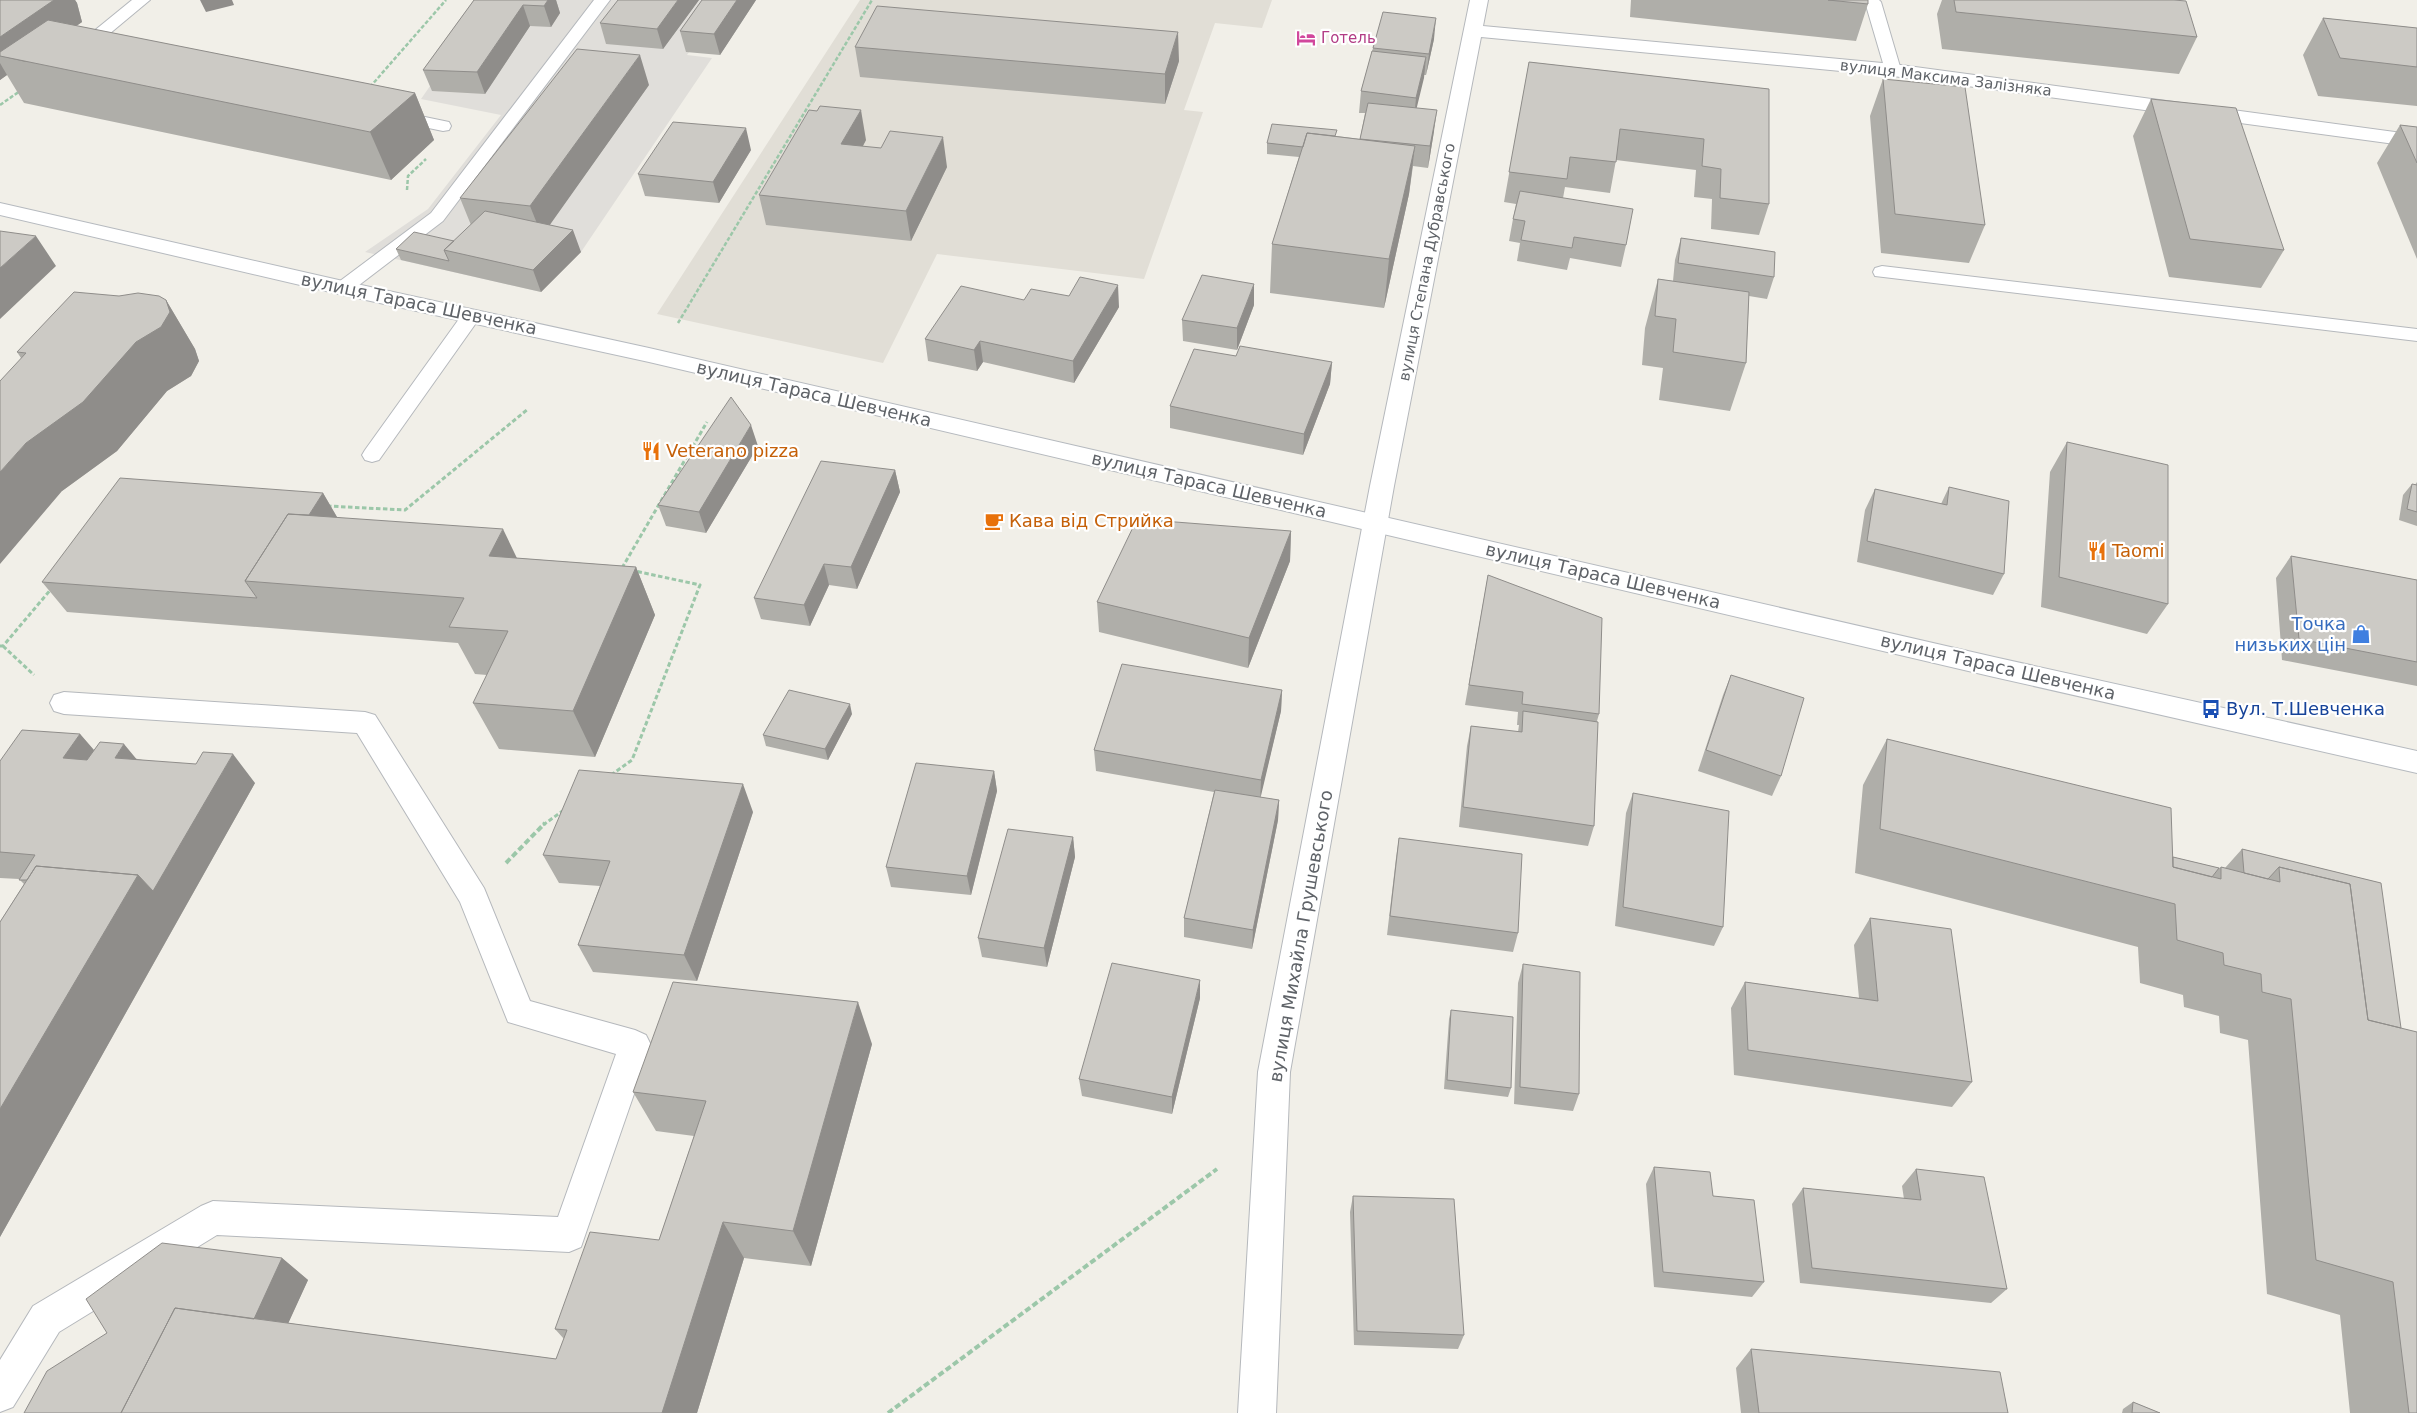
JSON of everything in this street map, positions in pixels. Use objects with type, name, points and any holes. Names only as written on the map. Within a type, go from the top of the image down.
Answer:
[{"type":"street","name":"вулиця Степана Дубравського","points":[[1376,524],[1479,0]]},
{"type":"street","name":"вулиця Максима Залізняка","points":[[1473,31],[1893,70],[2417,141]]},
{"type":"street","name":"вулиця Тараса Шевченка","points":[[0,209],[342,288],[649,355],[2416,766]]},
{"type":"street","name":"вулиця Михайла Грушевського","points":[[1258,1413],[1274,1072],[1376,524]]},
{"type":"street","points":[[0,1394],[46,1319],[213,1218],[568,1235],[636,1045],[518,1012],[473,897],[365,723],[64,703]]},
{"type":"lane","points":[[103,51],[84,47],[142,0]]},
{"type":"lane","points":[[342,288],[438,217],[602,0]]},
{"type":"lane","points":[[1873,2],[1893,70]]},
{"type":"lane","points":[[353,106],[443,126]]},
{"type":"lane","points":[[1882,272],[2417,334]]},
{"type":"lane","points":[[372,455],[471,316]]},
{"type":"path","points":[[353,106],[446,0]]},
{"type":"path","points":[[649,355],[681,319],[872,0]]},
{"type":"path","points":[[0,105],[23,89]]},
{"type":"path","points":[[407,192],[408,176],[454,133],[443,126]]},
{"type":"path","points":[[317,505],[405,510],[528,409]]},
{"type":"path","points":[[608,778],[632,760],[700,584],[622,568],[707,422]]},
{"type":"path","points":[[0,646],[3,646],[55,585]]},
{"type":"path","points":[[473,897],[544,825],[568,807]]},
{"type":"path","points":[[888,1413],[1217,1169]]},
{"type":"shaded area","points":[[490,0],[725,0],[687,55],[712,58],[581,252],[541,292],[365,252],[428,209],[501,115],[421,99]]},
{"type":"shaded area","points":[[860,0],[1272,0],[1262,28],[1215,23],[1184,110],[1203,112],[1144,279],[937,254],[883,363],[657,314]]},
{"type":"building","points":[[0,0],[54,0],[0,37]]},
{"type":"building","points":[[474,0],[548,0],[544,6],[523,5],[477,72],[423,70]]},
{"type":"building","points":[[618,0],[678,0],[657,29],[600,23]]},
{"type":"building","points":[[702,0],[737,0],[714,34],[680,31]]},
{"type":"building","points":[[1828,0],[1868,0],[1868,4]]},
{"type":"building","points":[[1954,0],[2186,1],[2197,37],[1956,12]]},
{"type":"building","points":[[877,6],[1178,32],[1165,74],[855,47]]},
{"type":"building","points":[[1383,12],[1436,18],[1429,54],[1373,48]]},
{"type":"building","points":[[2323,18],[2417,28],[2417,67],[2340,58]]},
{"type":"building","points":[[48,20],[415,93],[370,132],[0,56],[0,52]]},
{"type":"building","points":[[577,49],[640,55],[530,206],[460,198]]},
{"type":"building","points":[[1372,51],[1426,57],[1416,98],[1361,91]]},
{"type":"building","points":[[1529,62],[1769,89],[1769,204],[1720,198],[1721,169],[1702,166],[1704,139],[1620,129],[1616,162],[1570,157],[1567,179],[1509,172]]},
{"type":"building","points":[[1883,79],[1965,87],[1985,225],[1895,214]]},
{"type":"building","points":[[2151,99],[2236,108],[2284,250],[2190,239]]},
{"type":"building","points":[[1368,103],[1437,110],[1430,146],[1360,139]]},
{"type":"building","points":[[820,106],[861,110],[841,144],[881,148],[890,131],[943,137],[906,211],[759,195],[809,110],[817,111]]},
{"type":"building","points":[[673,122],[746,128],[713,182],[638,174]]},
{"type":"building","points":[[1272,124],[1337,130],[1335,136],[1307,133],[1303,147],[1267,143]]},
{"type":"building","points":[[2400,125],[2417,127],[2417,163]]},
{"type":"building","points":[[1307,133],[1415,146],[1389,259],[1272,244]]},
{"type":"building","points":[[1520,191],[1633,209],[1626,245],[1574,237],[1572,248],[1521,240],[1525,221],[1513,219]]},
{"type":"building","points":[[485,211],[573,230],[533,270],[444,250]]},
{"type":"building","points":[[0,231],[36,236],[0,268]]},
{"type":"building","points":[[414,232],[454,241],[444,250],[449,261],[396,249]]},
{"type":"building","points":[[1681,238],[1775,252],[1774,277],[1678,263]]},
{"type":"building","points":[[1202,275],[1254,284],[1237,328],[1182,320]]},
{"type":"building","points":[[1080,277],[1118,285],[1073,361],[980,341],[974,350],[925,339],[961,286],[1024,300],[1031,289],[1069,296]]},
{"type":"building","points":[[1658,279],[1749,292],[1746,363],[1673,352],[1676,319],[1655,316]]},
{"type":"building","points":[[74,292],[119,296],[138,293],[159,296],[166,300],[170,312],[161,327],[136,342],[83,402],[26,443],[0,472],[0,381],[26,353],[17,352]]},
{"type":"building","points":[[1240,346],[1332,362],[1304,434],[1170,406],[1194,349],[1236,356]]},
{"type":"building","points":[[731,397],[751,425],[699,512],[658,505]]},
{"type":"building","name":"Taomi","points":[[2067,442],[2168,465],[2168,604],[2059,577]]},
{"type":"building","points":[[821,461],[895,470],[851,567],[824,564],[804,605],[754,598]]},
{"type":"building","points":[[120,478],[323,493],[309,515],[288,514],[245,581],[257,598],[42,582]]},
{"type":"building","points":[[2412,484],[2417,485],[2417,512],[2407,509]]},
{"type":"building","points":[[1949,487],[2009,501],[2004,574],[1867,541],[1875,489],[1947,505]]},
{"type":"building","points":[[288,514],[503,529],[489,556],[636,567],[573,711],[473,703],[508,631],[449,627],[464,598],[245,581]]},
{"type":"building","points":[[1137,519],[1291,531],[1249,638],[1097,602]]},
{"type":"building","points":[[2291,556],[2417,580],[2417,662],[2299,639]]},
{"type":"building","points":[[1488,575],[1602,618],[1599,714],[1522,704],[1523,692],[1469,685]]},
{"type":"building","points":[[1122,664],[1282,690],[1261,780],[1094,750]]},
{"type":"building","points":[[1731,675],[1804,698],[1781,776],[1706,750]]},
{"type":"building","points":[[789,690],[850,704],[825,749],[763,735]]},
{"type":"building","points":[[1523,711],[1598,722],[1594,826],[1463,807],[1471,726],[1522,732]]},
{"type":"building","points":[[22,730],[80,734],[63,758],[87,760],[100,742],[124,744],[115,758],[196,764],[203,752],[233,754],[153,891],[138,875],[36,866],[27,880],[19,880],[35,855],[0,852],[0,761]]},
{"type":"building","points":[[1887,739],[2171,808],[2173,867],[2221,879],[2221,867],[2280,882],[2279,867],[2350,884],[2368,1020],[2417,1032],[2417,1413],[2409,1413],[2393,1282],[2316,1260],[2291,999],[2262,992],[2261,974],[2224,965],[2223,953],[2177,940],[2175,904],[1880,829]]},
{"type":"building","points":[[916,763],[994,771],[967,876],[886,867]]},
{"type":"building","points":[[579,770],[743,784],[684,955],[578,945],[610,861],[543,855]]},
{"type":"building","points":[[1215,790],[1279,800],[1253,930],[1184,918]]},
{"type":"building","points":[[1633,793],[1729,811],[1723,927],[1623,907]]},
{"type":"building","points":[[1008,829],[1073,837],[1044,948],[978,938]]},
{"type":"building","points":[[1399,838],[1522,854],[1518,933],[1390,916]]},
{"type":"building","points":[[2242,849],[2381,883],[2401,1028],[2368,1020],[2350,884],[2279,867],[2268,879],[2244,873]]},
{"type":"building","points":[[2173,857],[2219,868],[2212,877],[2173,867]]},
{"type":"building","points":[[36,866],[138,875],[0,1109],[0,922]]},
{"type":"building","points":[[1870,918],[1951,929],[1972,1082],[1748,1050],[1745,982],[1878,1001]]},
{"type":"building","points":[[1112,963],[1200,980],[1172,1097],[1079,1079]]},
{"type":"building","points":[[1523,964],[1580,972],[1579,1094],[1520,1087]]},
{"type":"building","points":[[673,982],[858,1002],[793,1231],[723,1222],[662,1413],[121,1413],[175,1308],[556,1359],[567,1330],[555,1329],[590,1232],[659,1240],[706,1101],[633,1092]]},
{"type":"building","points":[[1451,1010],[1513,1017],[1511,1088],[1447,1080]]},
{"type":"building","points":[[1654,1167],[1710,1172],[1713,1196],[1754,1200],[1764,1282],[1663,1272]]},
{"type":"building","points":[[1916,1169],[1984,1177],[2007,1289],[1812,1268],[1803,1188],[1921,1200]]},
{"type":"building","points":[[1353,1196],[1454,1199],[1464,1335],[1357,1331]]},
{"type":"building","points":[[162,1243],[282,1258],[254,1319],[175,1308],[121,1413],[24,1413],[47,1371],[107,1333],[86,1299]]},
{"type":"building","points":[[1751,1349],[2000,1372],[2008,1413],[1759,1413]]},
{"type":"building","points":[[2133,1402],[2160,1413],[2132,1413]]},
{"type":"place","name":"Готель","points":[[1306,38]]},
{"type":"place","name":"Veterano pizza","points":[[651,451]]},
{"type":"place","name":"Кава від Стрийка","points":[[994,521]]},
{"type":"place","name":"Taomi","points":[[2097,551]]},
{"type":"place","name":"Точка низьких цін","points":[[2361,634]]},
{"type":"place","name":"Вул. Т.Шевченка","points":[[2211,709]]}]
